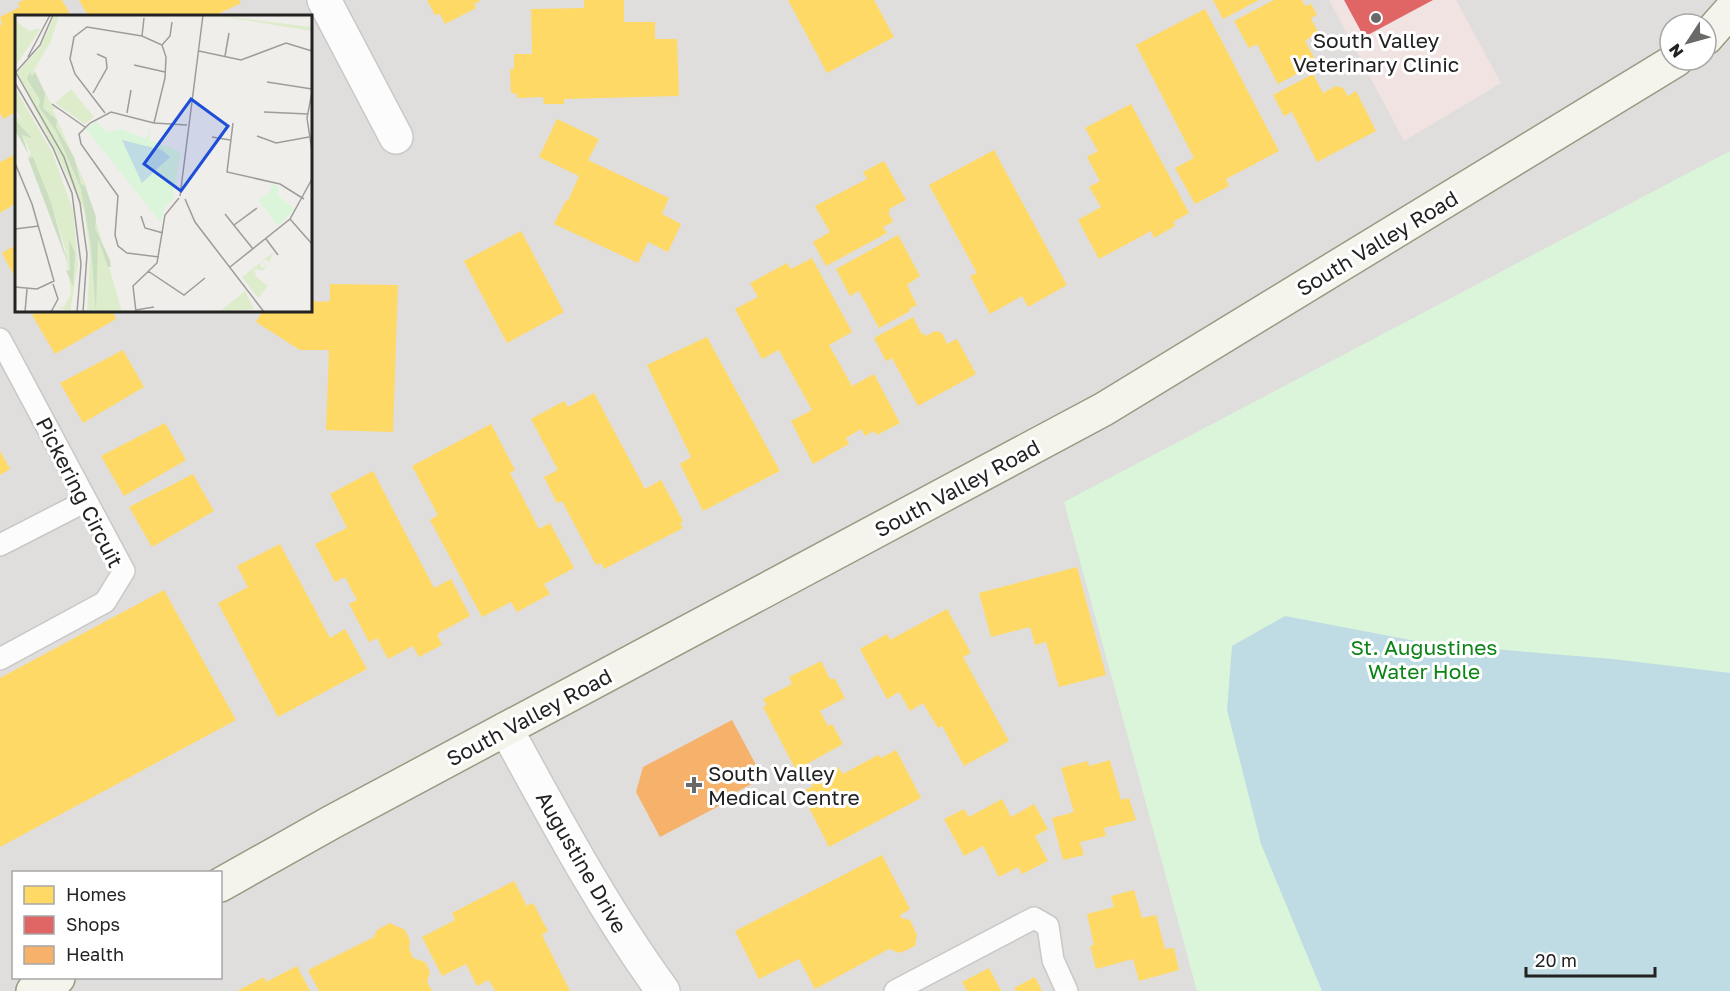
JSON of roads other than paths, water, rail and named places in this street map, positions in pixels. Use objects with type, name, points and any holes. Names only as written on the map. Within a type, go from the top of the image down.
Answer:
[{"type":"main road","points":[[1718,25],[1730,11]]},
{"type":"main road","name":"South Valley Road","points":[[222,884],[332,822],[1104,409],[1658,71]]},
{"type":"main road","points":[[33,991],[56,979]]},
{"type":"street","points":[[324,0],[396,137]]},
{"type":"street","name":"Augustine Drive","points":[[506,729],[589,877],[637,956],[663,991]]},
{"type":"lane","name":"Pickering Circuit","points":[[0,339],[124,571],[105,602],[0,659]]},
{"type":"lane","points":[[0,545],[86,501]]},
{"type":"lane","points":[[894,991],[1034,918],[1048,926],[1053,960],[1067,991]]},
{"type":"water","points":[[1285,616],[1431,644],[1613,659],[1730,673],[1730,991],[1322,991],[1261,844],[1227,710],[1232,646]]},
{"type":"place","name":"South Valley Veterinary Clinic","points":[[1376,18]]},
{"type":"place","name":"South Valley Medical Centre","points":[[694,785]]},
{"type":"park label","name":"St. Augustines Water Hole","points":[[1424,659]]}]
